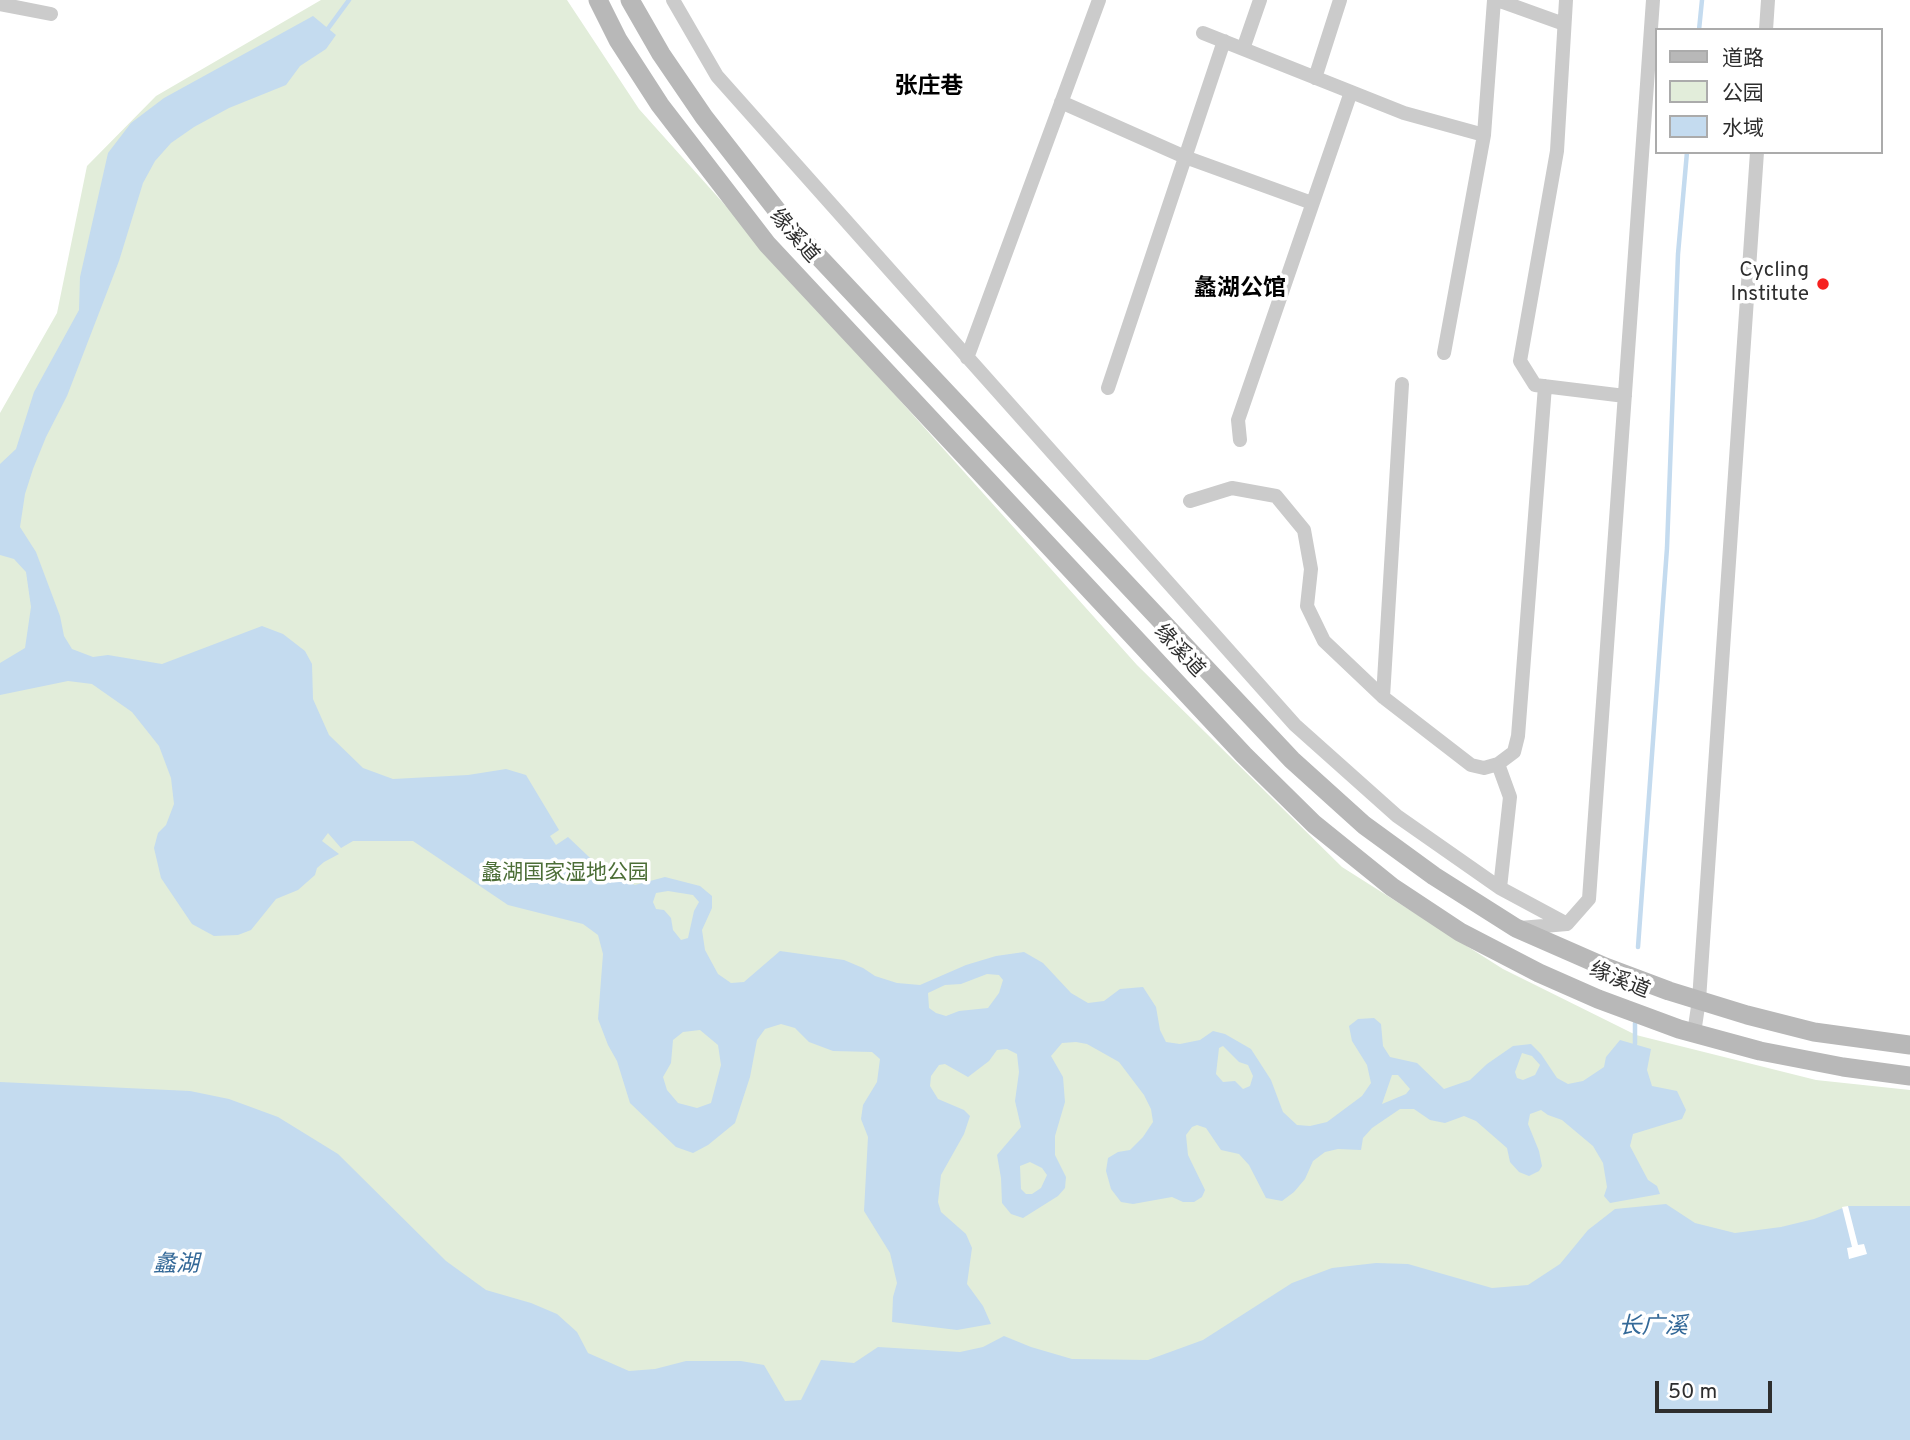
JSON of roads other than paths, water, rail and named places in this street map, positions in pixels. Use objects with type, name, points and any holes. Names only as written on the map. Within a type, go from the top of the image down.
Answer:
[{"type":"main road","name":"缘溪道","points":[[598,0],[618,40],[660,105],[767,244],[1225,735],[1314,824],[1392,887],[1460,932],[1539,973],[1598,999],[1694,1033],[1760,1051],[1843,1067],[1910,1076]]},
{"type":"main road","name":"缘溪道","points":[[630,0],[661,54],[704,117],[786,222],[1292,760],[1364,825],[1434,876],[1516,928],[1605,967],[1699,1000],[1814,1032],[1910,1045]]},
{"type":"street","points":[[673,0],[717,76],[1295,725],[1397,816],[1500,888],[1567,925]]},
{"type":"street","points":[[967,358],[1099,0]]},
{"type":"street","points":[[1243,49],[1260,0]]},
{"type":"street","points":[[1315,78],[1340,0]]},
{"type":"street","points":[[1444,353],[1484,135],[1496,0],[1564,24]]},
{"type":"street","points":[[1566,0],[1557,150],[1520,361],[1535,385],[1625,396]]},
{"type":"street","points":[[1516,928],[1567,925],[1589,899],[1653,0]]},
{"type":"street","points":[[1766,28],[1768,0]]},
{"type":"street","points":[[0,4],[51,15]]},
{"type":"street","points":[[1203,33],[1404,113],[1484,135]]},
{"type":"street","points":[[1108,388],[1224,41]]},
{"type":"street","points":[[1240,440],[1238,420],[1352,92]]},
{"type":"street","points":[[1061,102],[1185,157],[1312,203]]},
{"type":"street","points":[[1694,1033],[1699,1000],[1757,154]]},
{"type":"street","points":[[1383,697],[1402,384]]},
{"type":"street","points":[[1190,501],[1232,488],[1276,496],[1304,530],[1311,569],[1307,606],[1324,641],[1383,697],[1472,765],[1484,768],[1499,764],[1514,752],[1518,736],[1545,386]]},
{"type":"street","points":[[1499,764],[1510,797],[1500,888]]},
{"type":"water","points":[[313,16],[336,35],[326,49],[300,66],[286,85],[229,108],[171,143],[155,161],[143,183],[119,261],[67,396],[46,437],[25,494],[20,527],[36,552],[60,616],[64,636],[72,649],[93,657],[108,655],[162,664],[262,626],[283,634],[305,651],[312,664],[313,699],[329,735],[363,768],[393,779],[468,775],[506,769],[526,775],[559,830],[550,836],[556,845],[568,837],[608,875],[635,885],[665,877],[700,886],[712,896],[712,908],[702,930],[705,950],[718,974],[731,983],[744,982],[780,951],[844,960],[875,976],[897,983],[920,985],[966,965],[996,956],[1024,952],[1043,963],[1071,993],[1088,1003],[1104,1001],[1120,989],[1143,987],[1156,1007],[1160,1030],[1166,1042],[1180,1044],[1200,1040],[1213,1031],[1225,1034],[1251,1049],[1271,1080],[1283,1112],[1297,1125],[1310,1126],[1327,1122],[1362,1096],[1371,1083],[1367,1065],[1352,1041],[1349,1026],[1358,1019],[1374,1018],[1381,1024],[1383,1046],[1390,1057],[1417,1063],[1444,1089],[1470,1080],[1513,1046],[1531,1044],[1557,1078],[1568,1084],[1583,1081],[1604,1067],[1606,1057],[1620,1040],[1651,1049],[1647,1070],[1652,1086],[1677,1091],[1686,1110],[1682,1119],[1633,1134],[1630,1146],[1648,1180],[1657,1186],[1660,1194],[1610,1203],[1604,1196],[1607,1187],[1603,1163],[1593,1146],[1562,1120],[1541,1110],[1530,1114],[1528,1124],[1542,1166],[1539,1171],[1529,1176],[1519,1172],[1510,1162],[1507,1148],[1476,1121],[1464,1116],[1445,1123],[1430,1120],[1414,1109],[1400,1109],[1372,1128],[1363,1138],[1361,1150],[1338,1149],[1325,1152],[1313,1161],[1305,1179],[1282,1201],[1266,1198],[1249,1165],[1239,1154],[1221,1150],[1206,1128],[1197,1125],[1186,1135],[1188,1155],[1205,1190],[1202,1197],[1194,1202],[1183,1202],[1172,1197],[1133,1204],[1121,1202],[1111,1189],[1106,1171],[1108,1158],[1118,1152],[1130,1150],[1143,1137],[1153,1122],[1151,1109],[1119,1062],[1087,1044],[1076,1042],[1062,1043],[1051,1056],[1063,1077],[1065,1102],[1055,1136],[1055,1155],[1066,1177],[1065,1188],[1058,1196],[1023,1218],[1011,1214],[1002,1203],[997,1155],[1021,1127],[1015,1101],[1019,1072],[1017,1054],[1007,1049],[997,1050],[989,1061],[968,1077],[945,1064],[939,1065],[931,1076],[930,1086],[938,1099],[964,1110],[970,1116],[964,1134],[941,1175],[938,1202],[941,1212],[966,1234],[972,1248],[967,1284],[983,1306],[991,1324],[957,1330],[892,1322],[893,1297],[897,1283],[890,1253],[864,1211],[868,1137],[861,1119],[863,1105],[877,1082],[880,1059],[872,1052],[833,1051],[809,1042],[795,1028],[781,1024],[765,1029],[757,1040],[750,1077],[735,1123],[708,1145],[693,1153],[676,1147],[630,1103],[617,1061],[598,1019],[603,954],[598,935],[583,924],[508,905],[413,841],[353,841],[341,848],[328,833],[322,841],[339,854],[317,868],[315,875],[298,890],[276,899],[251,930],[238,935],[214,936],[192,924],[161,878],[154,848],[158,833],[166,825],[174,804],[171,778],[159,746],[132,712],[92,684],[68,681],[0,695],[0,663],[25,648],[31,607],[26,572],[14,559],[0,555],[0,464],[16,449],[34,392],[79,310],[80,277],[108,153],[131,123],[164,98]],"holes":[[[668,891],[693,895],[699,902],[694,911],[688,938],[681,940],[673,930],[671,918],[664,910],[656,909],[653,902],[656,893]],[[987,974],[999,975],[1003,980],[999,993],[988,1008],[959,1011],[946,1016],[929,1008],[928,993],[945,985],[961,984]],[[700,1030],[718,1045],[721,1065],[711,1103],[697,1108],[678,1103],[667,1090],[663,1077],[671,1063],[673,1040],[683,1032]],[[1223,1046],[1239,1062],[1248,1065],[1253,1076],[1250,1086],[1243,1089],[1235,1081],[1223,1082],[1216,1074],[1219,1048]],[[1522,1053],[1532,1056],[1540,1065],[1535,1075],[1523,1080],[1517,1078],[1515,1072]],[[1392,1075],[1398,1075],[1410,1089],[1406,1094],[1382,1104]],[[1030,1162],[1042,1168],[1047,1175],[1041,1188],[1032,1194],[1026,1194],[1021,1189],[1020,1166]]]},
{"type":"water","name":"蠡湖","points":[[0,1082],[190,1091],[229,1099],[278,1117],[338,1154],[446,1261],[486,1290],[557,1314],[577,1332],[588,1353],[629,1371],[655,1369],[686,1361],[741,1361],[764,1365],[785,1401],[801,1400],[821,1360],[854,1363],[878,1347],[960,1352],[983,1347],[1004,1336],[1072,1359],[1148,1360],[1203,1340],[1292,1283],[1332,1268],[1376,1263],[1408,1264],[1492,1288],[1528,1285],[1560,1264],[1588,1230],[1615,1209],[1666,1204],[1695,1223],[1735,1233],[1781,1227],[1814,1219],[1848,1206],[1910,1206],[1910,1440],[0,1440]]},
{"type":"waterway","points":[[327,30],[349,0]]},
{"type":"waterway","points":[[1699,28],[1702,0]]},
{"type":"waterway","points":[[1638,947],[1667,548],[1678,254],[1687,154]]},
{"type":"waterway","points":[[1635,1023],[1635,1044]]},
{"type":"place","name":"Cycling Institute","points":[[1823,284]]},
{"type":"district","name":"张庄巷","points":[[929,88]]},
{"type":"district","name":"蠡湖公馆","points":[[1240,290]]},
{"type":"park label","name":"蠡湖国家湿地公园","points":[[565,875]]},
{"type":"water label","name":"长广溪","points":[[1653,1328]]}]
